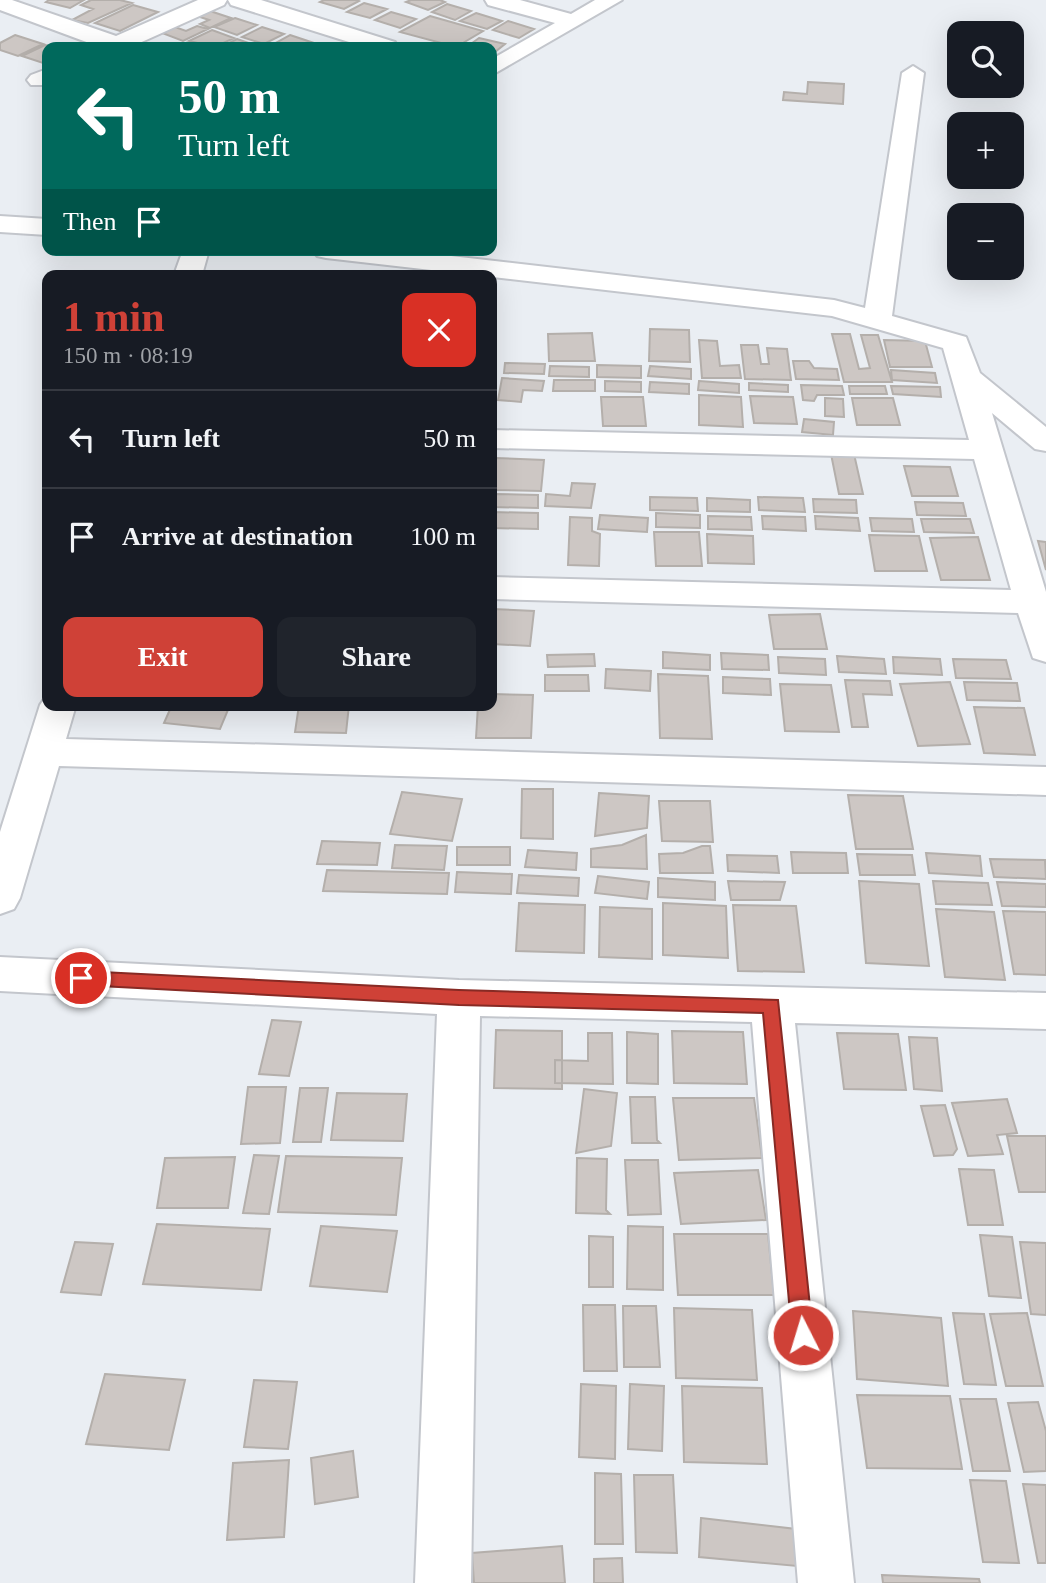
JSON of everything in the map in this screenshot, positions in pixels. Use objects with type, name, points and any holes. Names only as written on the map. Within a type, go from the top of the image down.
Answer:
[{"type":"street","points":[[127,42],[216,0]]},
{"type":"street","points":[[239,0],[371,42]]},
{"type":"street","points":[[496,0],[573,21]]},
{"type":"street","points":[[497,65],[611,0]]},
{"type":"street","points":[[15,4],[108,42]]},
{"type":"street","points":[[877,320],[913,73]]},
{"type":"street","points":[[0,225],[42,227]]},
{"type":"street","points":[[379,256],[834,308],[956,344],[1046,650]]},
{"type":"street","points":[[966,377],[1046,442]]},
{"type":"street","points":[[497,439],[987,450]]},
{"type":"street","points":[[497,588],[1032,602]]},
{"type":"street","points":[[0,898],[56,711]]},
{"type":"street","points":[[44,752],[1046,781]]},
{"type":"street","points":[[0,974],[459,998],[1046,1012]]},
{"type":"street","points":[[443,1583],[459,998]]},
{"type":"street","points":[[772,1006],[826,1583]]},
{"type":"building","points":[[84,0],[70,8],[46,2]]},
{"type":"building","points":[[91,0],[120,0],[132,3],[88,23],[72,20],[93,9],[81,5]]},
{"type":"building","points":[[359,1],[344,9],[320,2]]},
{"type":"building","points":[[406,2],[445,2],[428,10]]},
{"type":"building","points":[[364,3],[387,9],[370,18],[347,12]]},
{"type":"building","points":[[447,4],[471,11],[455,20],[432,12]]},
{"type":"building","points":[[133,5],[158,12],[120,31],[95,23]]},
{"type":"building","points":[[210,11],[231,18],[210,28],[200,24],[209,20],[197,16]]},
{"type":"building","points":[[391,12],[416,19],[400,28],[375,20]]},
{"type":"building","points":[[476,13],[502,21],[487,29],[460,21]]},
{"type":"building","points":[[430,16],[483,31],[464,42],[437,42],[400,32]]},
{"type":"building","points":[[235,18],[257,25],[237,35],[214,27]]},
{"type":"building","points":[[508,21],[534,29],[519,38],[493,30]]},
{"type":"building","points":[[197,26],[208,29],[183,41],[162,33],[175,27],[186,31]]},
{"type":"building","points":[[262,27],[284,34],[268,42],[242,37]]},
{"type":"building","points":[[212,30],[234,38],[226,42],[189,41]]},
{"type":"building","points":[[15,35],[42,44],[18,56],[0,50],[0,43]]},
{"type":"building","points":[[290,35],[311,42],[277,42]]},
{"type":"building","points":[[479,38],[496,42],[474,42]]},
{"type":"building","points":[[497,42],[505,44],[497,50]]},
{"type":"building","points":[[42,46],[42,63],[22,56]]},
{"type":"building","points":[[808,82],[844,84],[843,104],[783,100],[784,92],[807,94]]},
{"type":"building","points":[[650,329],[689,330],[690,362],[649,361]]},
{"type":"building","points":[[592,333],[595,361],[549,361],[548,334]]},
{"type":"building","points":[[832,334],[850,334],[859,369],[870,368],[861,335],[878,335],[892,382],[844,382]]},
{"type":"building","points":[[699,340],[717,341],[720,366],[739,365],[741,378],[702,378]]},
{"type":"building","points":[[884,340],[925,341],[932,367],[890,367]]},
{"type":"building","points":[[741,345],[758,345],[761,364],[769,364],[767,348],[787,349],[791,380],[745,379]]},
{"type":"building","points":[[793,361],[809,361],[814,368],[837,369],[839,380],[796,379]]},
{"type":"building","points":[[505,363],[545,364],[544,374],[504,373]]},
{"type":"building","points":[[597,365],[641,366],[641,378],[597,377]]},
{"type":"building","points":[[550,366],[589,367],[589,377],[549,376]]},
{"type":"building","points":[[650,366],[691,369],[691,379],[648,376]]},
{"type":"building","points":[[891,370],[935,373],[937,383],[892,380]]},
{"type":"building","points":[[502,378],[544,381],[542,391],[523,390],[521,402],[498,400]]},
{"type":"building","points":[[554,380],[595,380],[595,391],[553,391]]},
{"type":"building","points":[[605,381],[641,382],[641,392],[605,391]]},
{"type":"building","points":[[699,381],[739,384],[739,393],[698,390]]},
{"type":"building","points":[[650,382],[689,384],[689,394],[649,392]]},
{"type":"building","points":[[749,383],[788,385],[788,392],[749,390]]},
{"type":"building","points":[[801,385],[842,386],[844,395],[817,395],[814,401],[803,400]]},
{"type":"building","points":[[849,386],[885,386],[887,394],[850,394]]},
{"type":"building","points":[[891,386],[940,387],[941,397],[893,394]]},
{"type":"building","points":[[699,395],[741,397],[743,427],[699,425]]},
{"type":"building","points":[[750,396],[793,397],[797,424],[754,423]]},
{"type":"building","points":[[601,397],[643,397],[646,426],[603,426]]},
{"type":"building","points":[[825,398],[843,399],[844,417],[825,416]]},
{"type":"building","points":[[852,398],[893,398],[900,425],[857,425]]},
{"type":"building","points":[[804,419],[834,422],[833,435],[802,432]]},
{"type":"building","points":[[831,454],[854,454],[863,494],[839,494]]},
{"type":"building","points":[[497,458],[544,460],[541,491],[497,490]]},
{"type":"building","points":[[904,466],[950,467],[958,496],[912,496]]},
{"type":"building","points":[[572,483],[595,484],[591,508],[545,506],[546,494],[570,496]]},
{"type":"building","points":[[497,494],[538,495],[538,508],[497,507]]},
{"type":"building","points":[[650,497],[697,498],[698,511],[650,510]]},
{"type":"building","points":[[758,497],[803,498],[805,512],[759,510]]},
{"type":"building","points":[[707,498],[750,500],[750,512],[707,511]]},
{"type":"building","points":[[813,499],[856,500],[857,513],[814,512]]},
{"type":"building","points":[[915,502],[963,503],[966,516],[917,515]]},
{"type":"building","points":[[497,512],[538,513],[538,529],[497,528]]},
{"type":"building","points":[[656,513],[700,515],[700,528],[656,527]]},
{"type":"building","points":[[600,515],[648,518],[647,532],[598,529]]},
{"type":"building","points":[[708,516],[751,517],[752,530],[708,529]]},
{"type":"building","points":[[762,516],[805,517],[806,531],[763,529]]},
{"type":"building","points":[[815,516],[858,518],[860,531],[816,529]]},
{"type":"building","points":[[570,517],[592,518],[592,531],[600,534],[599,566],[568,565]]},
{"type":"building","points":[[870,518],[912,519],[914,532],[872,531]]},
{"type":"building","points":[[921,519],[970,519],[974,533],[924,532]]},
{"type":"building","points":[[654,532],[699,532],[702,566],[656,566]]},
{"type":"building","points":[[707,534],[753,536],[754,564],[708,563]]},
{"type":"building","points":[[869,535],[919,536],[927,571],[875,571]]},
{"type":"building","points":[[978,537],[990,580],[941,580],[930,538]]},
{"type":"building","points":[[1038,541],[1046,542],[1046,570]]},
{"type":"building","points":[[497,609],[534,611],[530,646],[497,644]]},
{"type":"building","points":[[820,614],[827,649],[774,649],[769,615]]},
{"type":"building","points":[[663,652],[710,655],[710,670],[663,668]]},
{"type":"building","points":[[721,653],[768,655],[769,670],[722,669]]},
{"type":"building","points":[[594,654],[595,666],[548,667],[547,655]]},
{"type":"building","points":[[837,656],[884,659],[886,674],[839,672]]},
{"type":"building","points":[[778,657],[825,659],[826,675],[779,673]]},
{"type":"building","points":[[893,657],[940,659],[942,675],[894,673]]},
{"type":"building","points":[[953,659],[1006,660],[1011,679],[956,678]]},
{"type":"building","points":[[606,669],[651,671],[650,691],[605,688]]},
{"type":"building","points":[[658,674],[708,676],[712,739],[660,738]]},
{"type":"building","points":[[545,675],[588,675],[589,691],[545,691]]},
{"type":"building","points":[[723,677],[770,679],[771,695],[723,693]]},
{"type":"building","points":[[845,680],[890,681],[892,695],[863,694],[868,727],[852,727]]},
{"type":"building","points":[[950,682],[970,744],[918,746],[900,684]]},
{"type":"building","points":[[964,682],[1017,683],[1020,701],[967,700]]},
{"type":"building","points":[[780,684],[831,685],[839,732],[785,731]]},
{"type":"building","points":[[497,694],[533,695],[531,738],[476,738],[478,711],[497,711]]},
{"type":"building","points":[[974,707],[1024,708],[1035,755],[984,753]]},
{"type":"building","points":[[169,711],[228,711],[220,729],[164,723]]},
{"type":"building","points":[[298,711],[348,711],[346,733],[295,732]]},
{"type":"building","points":[[522,789],[553,789],[553,839],[521,838]]},
{"type":"building","points":[[402,792],[462,799],[452,841],[390,834]]},
{"type":"building","points":[[599,793],[649,796],[647,828],[595,836]]},
{"type":"building","points":[[848,795],[903,796],[913,849],[856,849]]},
{"type":"building","points":[[659,801],[710,801],[713,842],[662,841]]},
{"type":"building","points":[[646,835],[647,869],[591,867],[591,849],[622,845]]},
{"type":"building","points":[[322,841],[380,843],[377,865],[317,864]]},
{"type":"building","points":[[395,845],[447,846],[444,870],[392,868]]},
{"type":"building","points":[[710,846],[713,873],[660,873],[659,854],[683,853]]},
{"type":"building","points":[[457,847],[510,847],[510,865],[457,865]]},
{"type":"building","points":[[528,850],[577,853],[576,870],[525,867]]},
{"type":"building","points":[[791,852],[846,853],[848,873],[793,873]]},
{"type":"building","points":[[926,853],[980,856],[982,876],[929,873]]},
{"type":"building","points":[[857,854],[912,855],[915,875],[860,875]]},
{"type":"building","points":[[727,855],[777,856],[779,873],[728,871]]},
{"type":"building","points":[[990,859],[1045,860],[1046,879],[994,877]]},
{"type":"building","points":[[327,870],[449,873],[447,894],[323,891]]},
{"type":"building","points":[[457,872],[512,874],[511,894],[455,892]]},
{"type":"building","points":[[519,875],[579,878],[578,896],[517,893]]},
{"type":"building","points":[[598,876],[649,882],[647,899],[595,893]]},
{"type":"building","points":[[658,878],[715,882],[715,900],[658,897]]},
{"type":"building","points":[[728,881],[785,882],[780,900],[731,900]]},
{"type":"building","points":[[859,881],[919,884],[929,966],[866,963]]},
{"type":"building","points":[[933,881],[988,883],[992,905],[936,904]]},
{"type":"building","points":[[997,882],[1046,884],[1046,907],[1002,906]]},
{"type":"building","points":[[519,903],[585,905],[584,953],[516,951]]},
{"type":"building","points":[[663,903],[726,906],[728,958],[663,955]]},
{"type":"building","points":[[733,905],[796,906],[804,972],[738,971]]},
{"type":"building","points":[[600,907],[652,909],[652,959],[599,957]]},
{"type":"building","points":[[936,909],[994,912],[1005,980],[945,977]]},
{"type":"building","points":[[1003,911],[1046,912],[1046,975],[1014,974]]},
{"type":"building","points":[[272,1020],[301,1022],[289,1076],[259,1074]]},
{"type":"building","points":[[496,1030],[562,1031],[562,1089],[494,1088]]},
{"type":"building","points":[[672,1031],[743,1032],[747,1084],[674,1083]]},
{"type":"building","points":[[627,1032],[658,1034],[658,1084],[627,1083]]},
{"type":"building","points":[[588,1033],[612,1033],[613,1084],[555,1083],[555,1060],[588,1061]]},
{"type":"building","points":[[837,1033],[898,1034],[906,1090],[844,1089]]},
{"type":"building","points":[[909,1037],[937,1038],[942,1091],[914,1089]]},
{"type":"building","points":[[248,1087],[286,1087],[280,1143],[241,1144]]},
{"type":"building","points":[[300,1088],[328,1088],[321,1142],[293,1142]]},
{"type":"building","points":[[584,1089],[617,1093],[611,1146],[576,1153]]},
{"type":"building","points":[[337,1093],[407,1094],[403,1141],[331,1140]]},
{"type":"building","points":[[630,1097],[655,1097],[657,1140],[660,1143],[632,1143]]},
{"type":"building","points":[[673,1098],[754,1098],[762,1158],[679,1160]]},
{"type":"building","points":[[1007,1099],[1017,1133],[997,1135],[1003,1154],[968,1156],[952,1103]]},
{"type":"building","points":[[945,1105],[957,1149],[953,1155],[934,1156],[921,1106]]},
{"type":"building","points":[[1007,1136],[1046,1136],[1046,1192],[1019,1192]]},
{"type":"building","points":[[254,1155],[279,1156],[269,1214],[243,1213]]},
{"type":"building","points":[[286,1156],[402,1158],[396,1215],[278,1212]]},
{"type":"building","points":[[235,1157],[228,1208],[157,1208],[165,1158]]},
{"type":"building","points":[[577,1158],[607,1159],[606,1210],[610,1214],[576,1213]]},
{"type":"building","points":[[625,1160],[658,1160],[661,1214],[628,1215]]},
{"type":"building","points":[[959,1169],[994,1170],[1003,1225],[968,1225]]},
{"type":"building","points":[[758,1170],[766,1220],[681,1224],[674,1173]]},
{"type":"building","points":[[157,1224],[270,1229],[261,1290],[143,1284]]},
{"type":"building","points":[[321,1226],[397,1231],[387,1292],[310,1286]]},
{"type":"building","points":[[628,1226],[663,1227],[663,1290],[627,1289]]},
{"type":"building","points":[[674,1234],[768,1234],[774,1295],[678,1295]]},
{"type":"building","points":[[980,1235],[1012,1237],[1021,1298],[989,1296]]},
{"type":"building","points":[[589,1236],[613,1237],[613,1287],[589,1287]]},
{"type":"building","points":[[75,1242],[113,1244],[101,1295],[61,1292]]},
{"type":"building","points":[[1020,1242],[1046,1243],[1046,1315],[1031,1314]]},
{"type":"building","points":[[583,1305],[615,1305],[617,1371],[584,1371]]},
{"type":"building","points":[[623,1306],[656,1306],[660,1367],[624,1367]]},
{"type":"building","points":[[674,1308],[752,1310],[757,1380],[676,1378]]},
{"type":"building","points":[[853,1311],[941,1318],[948,1386],[857,1379]]},
{"type":"building","points":[[953,1313],[984,1314],[996,1385],[964,1384]]},
{"type":"building","points":[[1027,1313],[1043,1386],[1006,1386],[990,1314]]},
{"type":"building","points":[[105,1374],[185,1380],[169,1450],[86,1444]]},
{"type":"building","points":[[254,1380],[297,1382],[288,1449],[244,1447]]},
{"type":"building","points":[[581,1384],[616,1386],[615,1459],[579,1457]]},
{"type":"building","points":[[630,1384],[664,1386],[662,1451],[628,1449]]},
{"type":"building","points":[[682,1386],[762,1388],[767,1464],[684,1462]]},
{"type":"building","points":[[857,1395],[950,1396],[962,1469],[867,1468]]},
{"type":"building","points":[[960,1399],[996,1399],[1010,1471],[973,1471]]},
{"type":"building","points":[[1038,1402],[1046,1431],[1046,1471],[1024,1472],[1008,1403]]},
{"type":"building","points":[[353,1451],[358,1497],[315,1504],[311,1458]]},
{"type":"building","points":[[289,1460],[284,1537],[227,1540],[233,1463]]},
{"type":"building","points":[[595,1473],[621,1474],[623,1544],[595,1544]]},
{"type":"building","points":[[634,1475],[673,1475],[677,1553],[636,1552]]},
{"type":"building","points":[[970,1480],[1006,1481],[1019,1563],[983,1562]]},
{"type":"building","points":[[1023,1484],[1046,1485],[1046,1563],[1038,1563]]},
{"type":"building","points":[[701,1518],[796,1529],[797,1566],[699,1557]]},
{"type":"building","points":[[562,1546],[565,1583],[474,1583],[472,1553]]},
{"type":"building","points":[[622,1558],[623,1583],[594,1583],[594,1559]]},
{"type":"building","points":[[882,1575],[979,1579],[980,1583],[883,1583]]},
{"type":"route","points":[[81,978],[459,998],[772,1006],[803,1335]]}]
